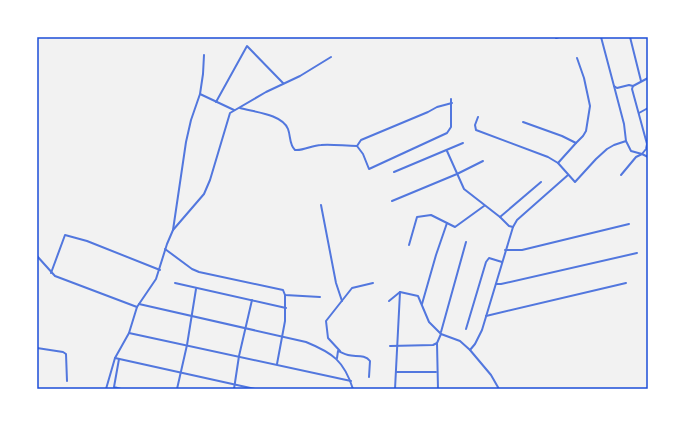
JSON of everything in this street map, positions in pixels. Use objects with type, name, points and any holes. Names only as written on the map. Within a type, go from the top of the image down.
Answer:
[{"type":"street","points":[[600,37],[624,124],[626,141],[631,151],[648,157]]},
{"type":"street","points":[[630,37],[641,81]]},
{"type":"street","points":[[216,102],[247,46],[283,83]]},
{"type":"street","points":[[106,389],[115,358],[130,333],[137,307],[156,279],[160,270],[165,249],[173,230],[186,142],[191,120],[200,94],[204,55]]},
{"type":"street","points":[[173,230],[204,194],[210,180],[230,113],[283,83],[300,76],[331,57]]},
{"type":"street","points":[[558,163],[580,140],[586,131],[590,106],[584,78],[577,58]]},
{"type":"street","points":[[614,86],[617,88],[629,85],[633,86],[648,78]]},
{"type":"street","points":[[621,175],[636,157],[642,154],[646,149],[647,144],[632,89],[633,86]]},
{"type":"street","points":[[200,94],[234,110]]},
{"type":"street","points":[[357,146],[363,154],[369,169],[441,137],[449,132],[452,120],[451,99]]},
{"type":"street","points":[[357,146],[361,140],[437,107],[452,103]]},
{"type":"street","points":[[240,108],[277,117],[283,121],[288,129],[292,146],[295,150],[301,151],[308,147],[320,145],[357,146]]},
{"type":"street","points":[[638,113],[648,108]]},
{"type":"street","points":[[478,117],[475,125],[476,130],[548,157],[558,163],[574,182],[608,149],[614,145],[626,141]]},
{"type":"street","points":[[523,122],[562,136],[576,143]]},
{"type":"street","points":[[394,172],[463,143]]},
{"type":"street","points":[[447,151],[464,189],[500,217],[509,226],[513,227]]},
{"type":"street","points":[[392,201],[457,174],[482,161]]},
{"type":"street","points":[[470,350],[475,344],[482,330],[513,227],[517,220],[568,175]]},
{"type":"street","points":[[500,217],[541,182]]},
{"type":"street","points":[[320,205],[336,283],[342,301]]},
{"type":"street","points":[[409,245],[417,217],[431,215],[455,227],[484,206]]},
{"type":"street","points":[[422,305],[447,222]]},
{"type":"street","points":[[505,250],[522,250],[629,224]]},
{"type":"street","points":[[52,273],[65,235],[87,241],[160,270]]},
{"type":"street","points":[[438,389],[436,372],[437,343],[466,242]]},
{"type":"street","points":[[165,249],[192,269],[199,272],[283,290],[286,308],[277,364]]},
{"type":"street","points":[[496,284],[637,253]]},
{"type":"street","points":[[37,256],[55,276],[137,307]]},
{"type":"street","points":[[466,329],[486,262],[489,258],[502,262]]},
{"type":"street","points":[[175,283],[196,289],[286,308]]},
{"type":"street","points":[[369,377],[370,360],[367,357],[349,355],[340,351],[328,338],[326,321],[352,288],[373,283]]},
{"type":"street","points":[[486,316],[626,283]]},
{"type":"street","points":[[177,389],[187,345],[196,289]]},
{"type":"street","points":[[400,292],[418,296],[430,322],[441,333],[460,341],[470,350],[491,375],[499,389]]},
{"type":"street","points":[[389,301],[400,292]]},
{"type":"street","points":[[395,389],[400,292]]},
{"type":"street","points":[[285,295],[320,297]]},
{"type":"street","points":[[234,389],[239,356],[252,300]]},
{"type":"street","points":[[139,304],[306,342],[337,358],[346,370],[353,389]]},
{"type":"street","points":[[130,333],[351,381]]},
{"type":"street","points":[[390,346],[433,346],[437,343]]},
{"type":"street","points":[[37,348],[63,352],[66,354],[67,381]]},
{"type":"street","points":[[337,358],[338,351],[340,351]]},
{"type":"street","points":[[115,358],[255,389]]},
{"type":"street","points":[[118,359],[114,387],[121,389]]},
{"type":"street","points":[[396,372],[436,372]]}]
